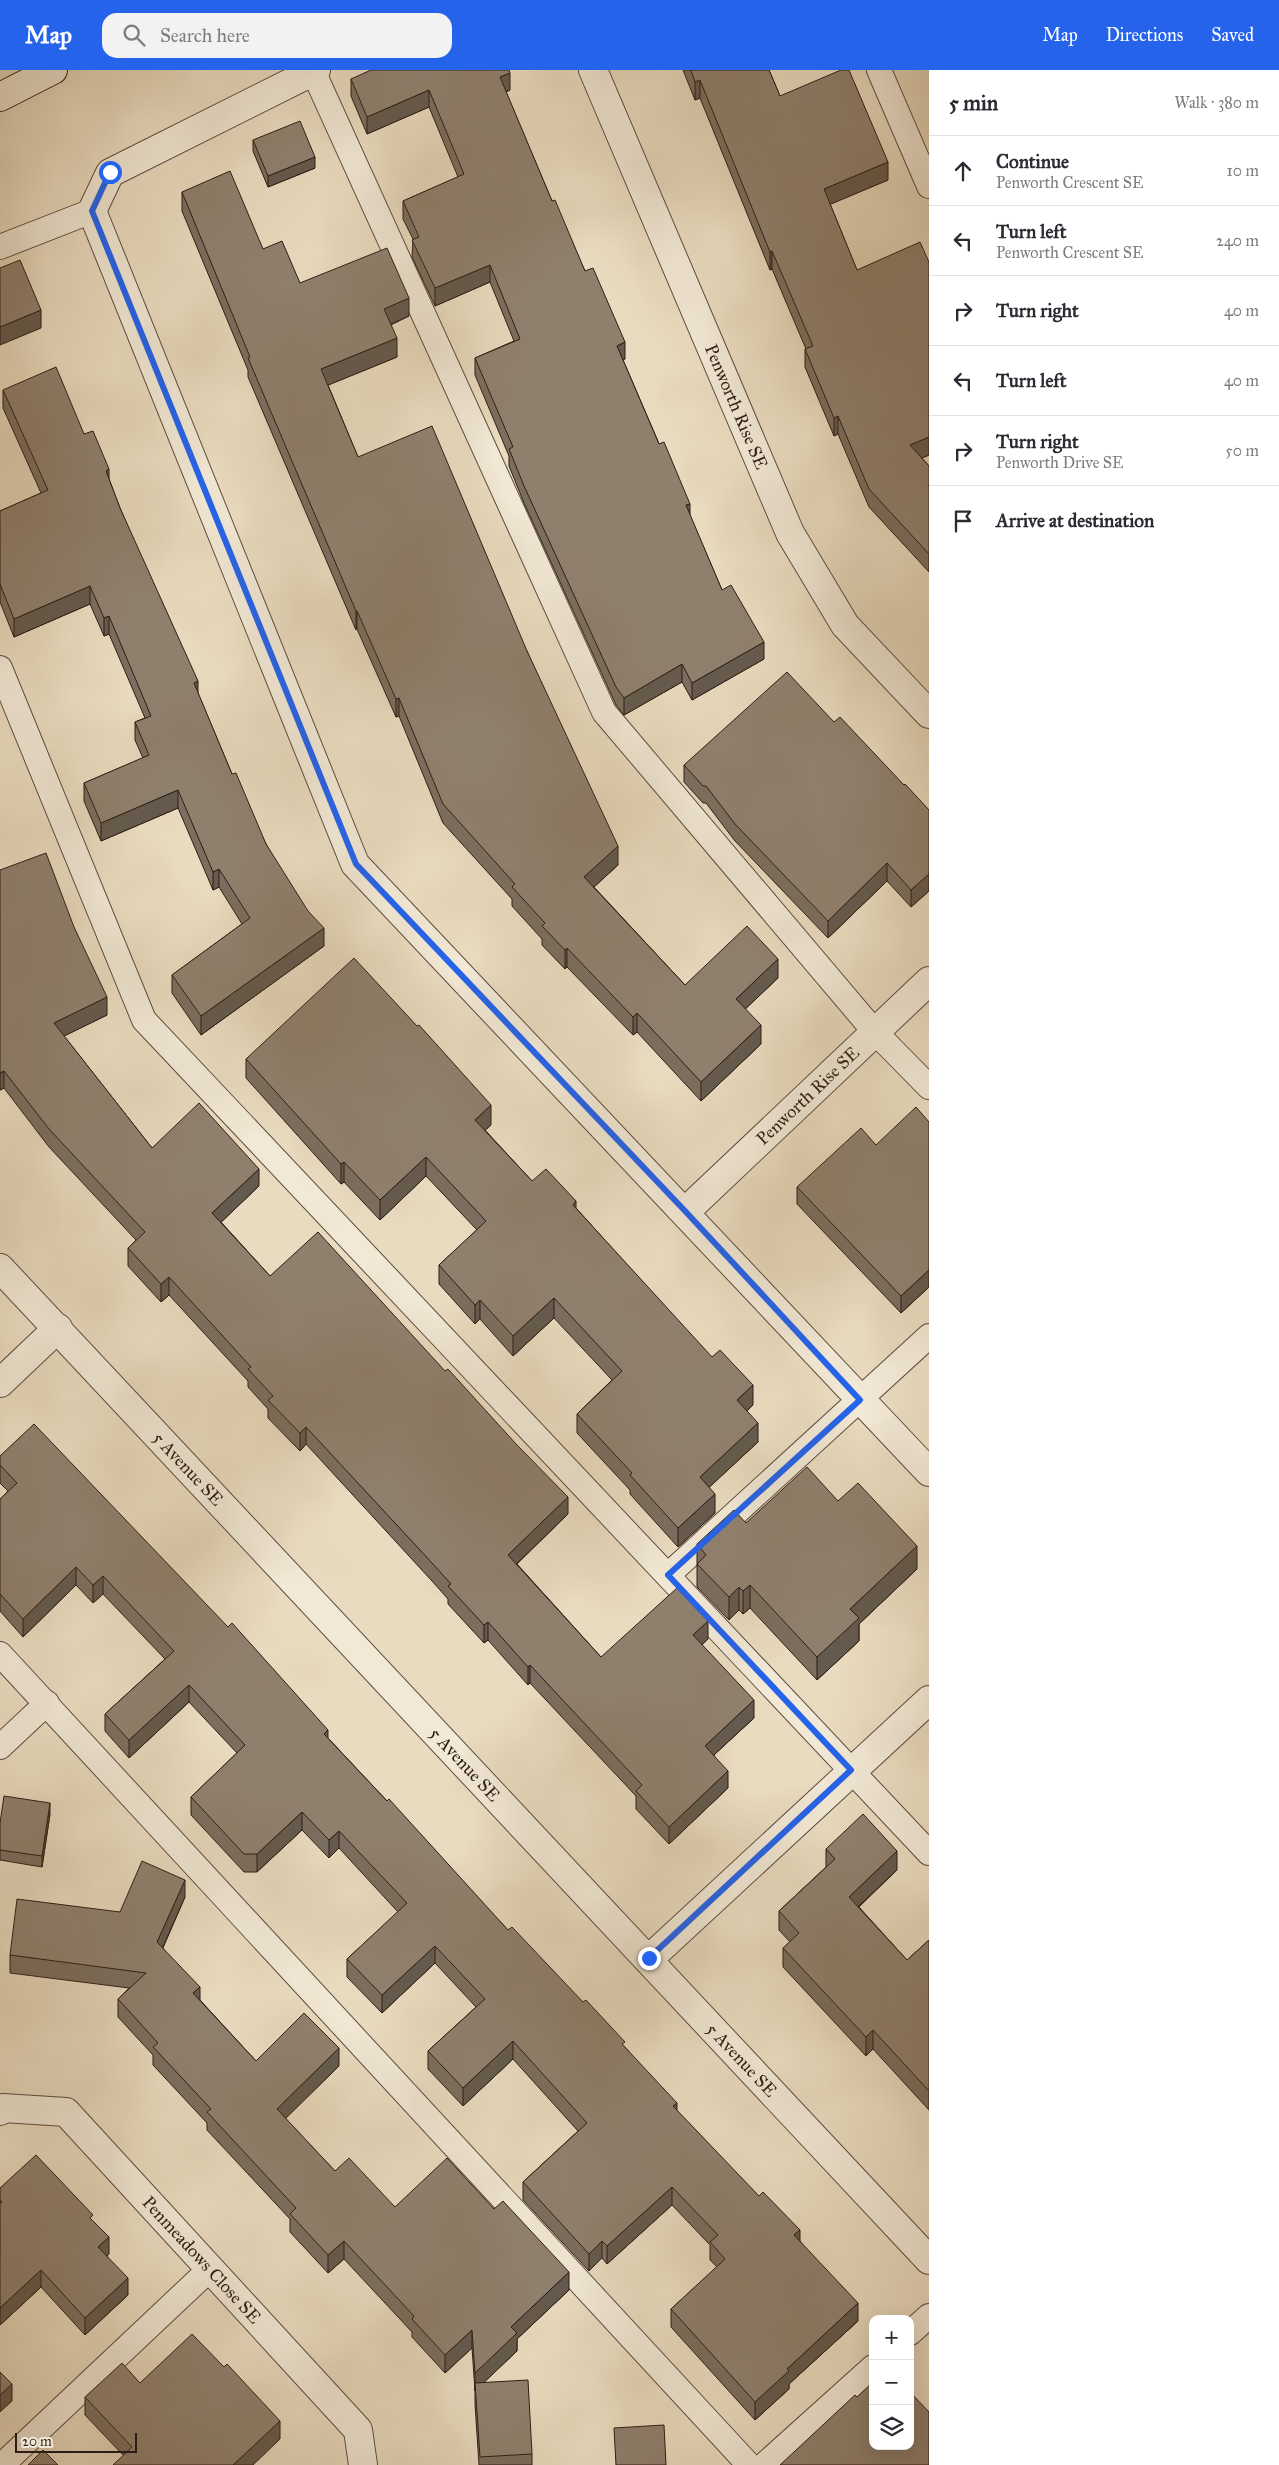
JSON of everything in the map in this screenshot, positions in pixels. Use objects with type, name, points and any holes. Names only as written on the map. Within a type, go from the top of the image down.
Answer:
[{"type":"street","points":[[0,97],[53,70]]},
{"type":"street","name":"Penworth Rise SE","points":[[592,70],[790,533],[845,626],[929,714]]},
{"type":"street","points":[[314,71],[110,172],[92,211],[356,864],[929,1472]]},
{"type":"street","name":"Penworth Rise SE","points":[[686,1212],[874,1031],[929,981]]},
{"type":"street","name":"5 Avenue SE","points":[[0,1268],[649,1958],[929,2260]]},
{"type":"street","points":[[0,1383],[58,1328]]},
{"type":"street","points":[[649,1958],[929,1700]]},
{"type":"street","name":"Penmeadows Close SE","points":[[0,2111],[3,2108],[66,2112],[358,2430],[363,2465]]},
{"type":"lane","points":[[879,70],[929,186]]},
{"type":"lane","points":[[314,71],[604,712],[874,1031],[929,1087]]},
{"type":"lane","points":[[0,247],[92,211]]},
{"type":"lane","points":[[0,668],[144,1020],[929,1853]]},
{"type":"lane","points":[[668,1575],[929,1336]]},
{"type":"lane","points":[[0,1654],[749,2465]]},
{"type":"lane","points":[[0,1747],[47,1704]]},
{"type":"lane","points":[[2,2465],[211,2268]]},
{"type":"lane","points":[[914,2329],[929,2316]]},
{"type":"lane","points":[[764,2465],[869,2371]]},
{"type":"building","points":[[371,70],[509,70],[510,73],[500,77],[552,201],[555,200],[585,271],[593,268],[625,342],[617,346],[659,444],[664,442],[690,504],[686,505],[722,590],[731,585],[764,642],[692,683],[682,664],[624,698],[616,687],[524,486],[509,449],[513,447],[475,358],[520,339],[490,265],[435,288],[412,240],[419,237],[403,201],[464,174],[429,90],[367,117],[351,79]]},
{"type":"building","points":[[691,70],[769,70],[780,96],[841,70],[849,70],[888,162],[824,189],[857,270],[920,242],[929,262],[929,437],[910,445],[929,466],[929,554],[869,489],[838,416],[834,418],[805,349],[813,346],[772,251],[770,252],[700,80],[695,82]]},
{"type":"building","points":[[300,121],[315,157],[268,176],[253,140]]},
{"type":"building","points":[[230,171],[263,249],[282,241],[300,283],[387,248],[409,298],[384,309],[397,338],[321,369],[358,457],[432,426],[527,651],[618,846],[584,877],[685,985],[747,926],[778,959],[736,999],[761,1025],[701,1082],[637,1013],[633,1017],[567,948],[565,950],[542,926],[545,923],[512,887],[515,884],[443,804],[399,698],[396,699],[356,611],[248,358],[250,357],[182,192]]},
{"type":"building","points":[[20,260],[41,310],[0,327],[0,268]]},
{"type":"building","points":[[56,367],[84,434],[93,431],[109,469],[106,471],[120,508],[198,681],[194,683],[232,774],[236,773],[266,844],[308,911],[324,928],[201,1016],[172,975],[250,918],[219,869],[213,872],[178,790],[101,823],[84,783],[149,755],[135,722],[151,716],[109,616],[104,618],[90,586],[14,619],[0,584],[0,511],[48,490],[3,390]]},
{"type":"building","points":[[787,672],[834,722],[840,717],[929,810],[929,874],[911,890],[887,863],[828,921],[735,824],[706,786],[703,786],[684,765]]},
{"type":"building","points":[[46,853],[74,927],[107,997],[54,1023],[152,1148],[199,1103],[259,1169],[212,1213],[270,1276],[318,1232],[445,1371],[448,1369],[517,1445],[568,1497],[508,1555],[601,1657],[677,1588],[708,1621],[693,1635],[754,1700],[705,1746],[728,1771],[669,1827],[636,1791],[642,1785],[530,1665],[528,1667],[488,1622],[484,1625],[448,1586],[451,1584],[306,1427],[300,1433],[268,1400],[273,1396],[248,1369],[251,1367],[169,1277],[161,1284],[128,1248],[145,1232],[49,1129],[4,1071],[0,1073],[0,870]]},
{"type":"building","points":[[354,958],[417,1026],[419,1025],[491,1105],[475,1120],[532,1181],[546,1169],[576,1201],[573,1205],[712,1357],[720,1350],[753,1385],[737,1400],[758,1423],[700,1477],[715,1494],[678,1528],[630,1475],[632,1473],[577,1414],[622,1371],[554,1298],[513,1336],[480,1300],[475,1305],[439,1265],[486,1221],[426,1157],[380,1200],[344,1162],[341,1164],[246,1059]]},
{"type":"building","points":[[916,1107],[929,1122],[929,1270],[901,1296],[797,1187],[861,1128],[876,1145]]},
{"type":"building","points":[[34,1424],[228,1627],[232,1623],[328,1730],[324,1734],[387,1801],[389,1799],[508,1930],[512,1927],[583,2002],[586,2000],[625,2042],[622,2044],[677,2103],[673,2106],[759,2196],[763,2192],[800,2230],[794,2235],[858,2303],[787,2369],[789,2371],[755,2402],[671,2309],[725,2259],[710,2242],[718,2235],[672,2187],[607,2246],[602,2241],[589,2254],[523,2182],[587,2123],[513,2041],[463,2088],[428,2051],[485,1999],[435,1946],[382,1995],[347,1959],[407,1903],[339,1831],[329,1840],[302,1812],[257,1854],[244,1854],[191,1797],[245,1745],[189,1685],[129,1740],[105,1714],[174,1651],[103,1576],[93,1585],[76,1567],[23,1619],[0,1594],[0,1499],[17,1483],[0,1465],[0,1456]]},
{"type":"building","points":[[807,1467],[838,1501],[858,1483],[917,1546],[850,1609],[859,1618],[817,1657],[750,1585],[743,1591],[739,1587],[729,1597],[697,1564],[706,1555],[697,1544],[734,1510],[746,1523]]},
{"type":"building","points":[[4,1796],[50,1803],[42,1856],[0,1850],[0,1823]]},
{"type":"building","points":[[863,1814],[897,1851],[849,1897],[907,1960],[929,1940],[929,2091],[873,2030],[866,2037],[783,1948],[799,1933],[779,1911],[835,1859],[826,1849]]},
{"type":"building","points":[[142,1861],[185,1880],[157,1942],[200,1987],[193,1993],[256,2061],[304,2013],[339,2048],[277,2109],[335,2171],[349,2158],[395,2207],[447,2158],[494,2209],[503,2201],[569,2272],[511,2327],[517,2333],[475,2373],[472,2330],[445,2355],[412,2319],[414,2316],[344,2241],[328,2255],[290,2214],[296,2208],[207,2112],[211,2109],[153,2047],[158,2043],[118,1999],[146,1973],[10,1955],[17,1899],[120,1912]]},
{"type":"building","points":[[36,2155],[93,2215],[90,2218],[109,2237],[98,2247],[128,2278],[85,2318],[41,2270],[0,2308],[0,2204],[2,2202],[0,2200],[0,2188]]},
{"type":"building","points":[[192,2334],[224,2367],[227,2364],[280,2421],[233,2465],[113,2465],[132,2447],[85,2397],[122,2363],[140,2383]]},
{"type":"building","points":[[0,2372],[12,2384],[0,2395]]},
{"type":"building","points":[[528,2380],[532,2454],[480,2457],[475,2383]]},
{"type":"building","points":[[869,2386],[869,2450],[914,2450],[914,2396],[929,2412],[929,2465],[780,2465],[855,2395],[857,2397]]},
{"type":"building","points":[[664,2425],[666,2465],[616,2465],[614,2428]]},
{"type":"building","points":[[43,2450],[58,2465],[28,2465]]},
{"type":"route","points":[[110,172],[92,211],[356,864],[686,1212],[860,1400],[668,1575],[851,1770],[649,1958]]}]
